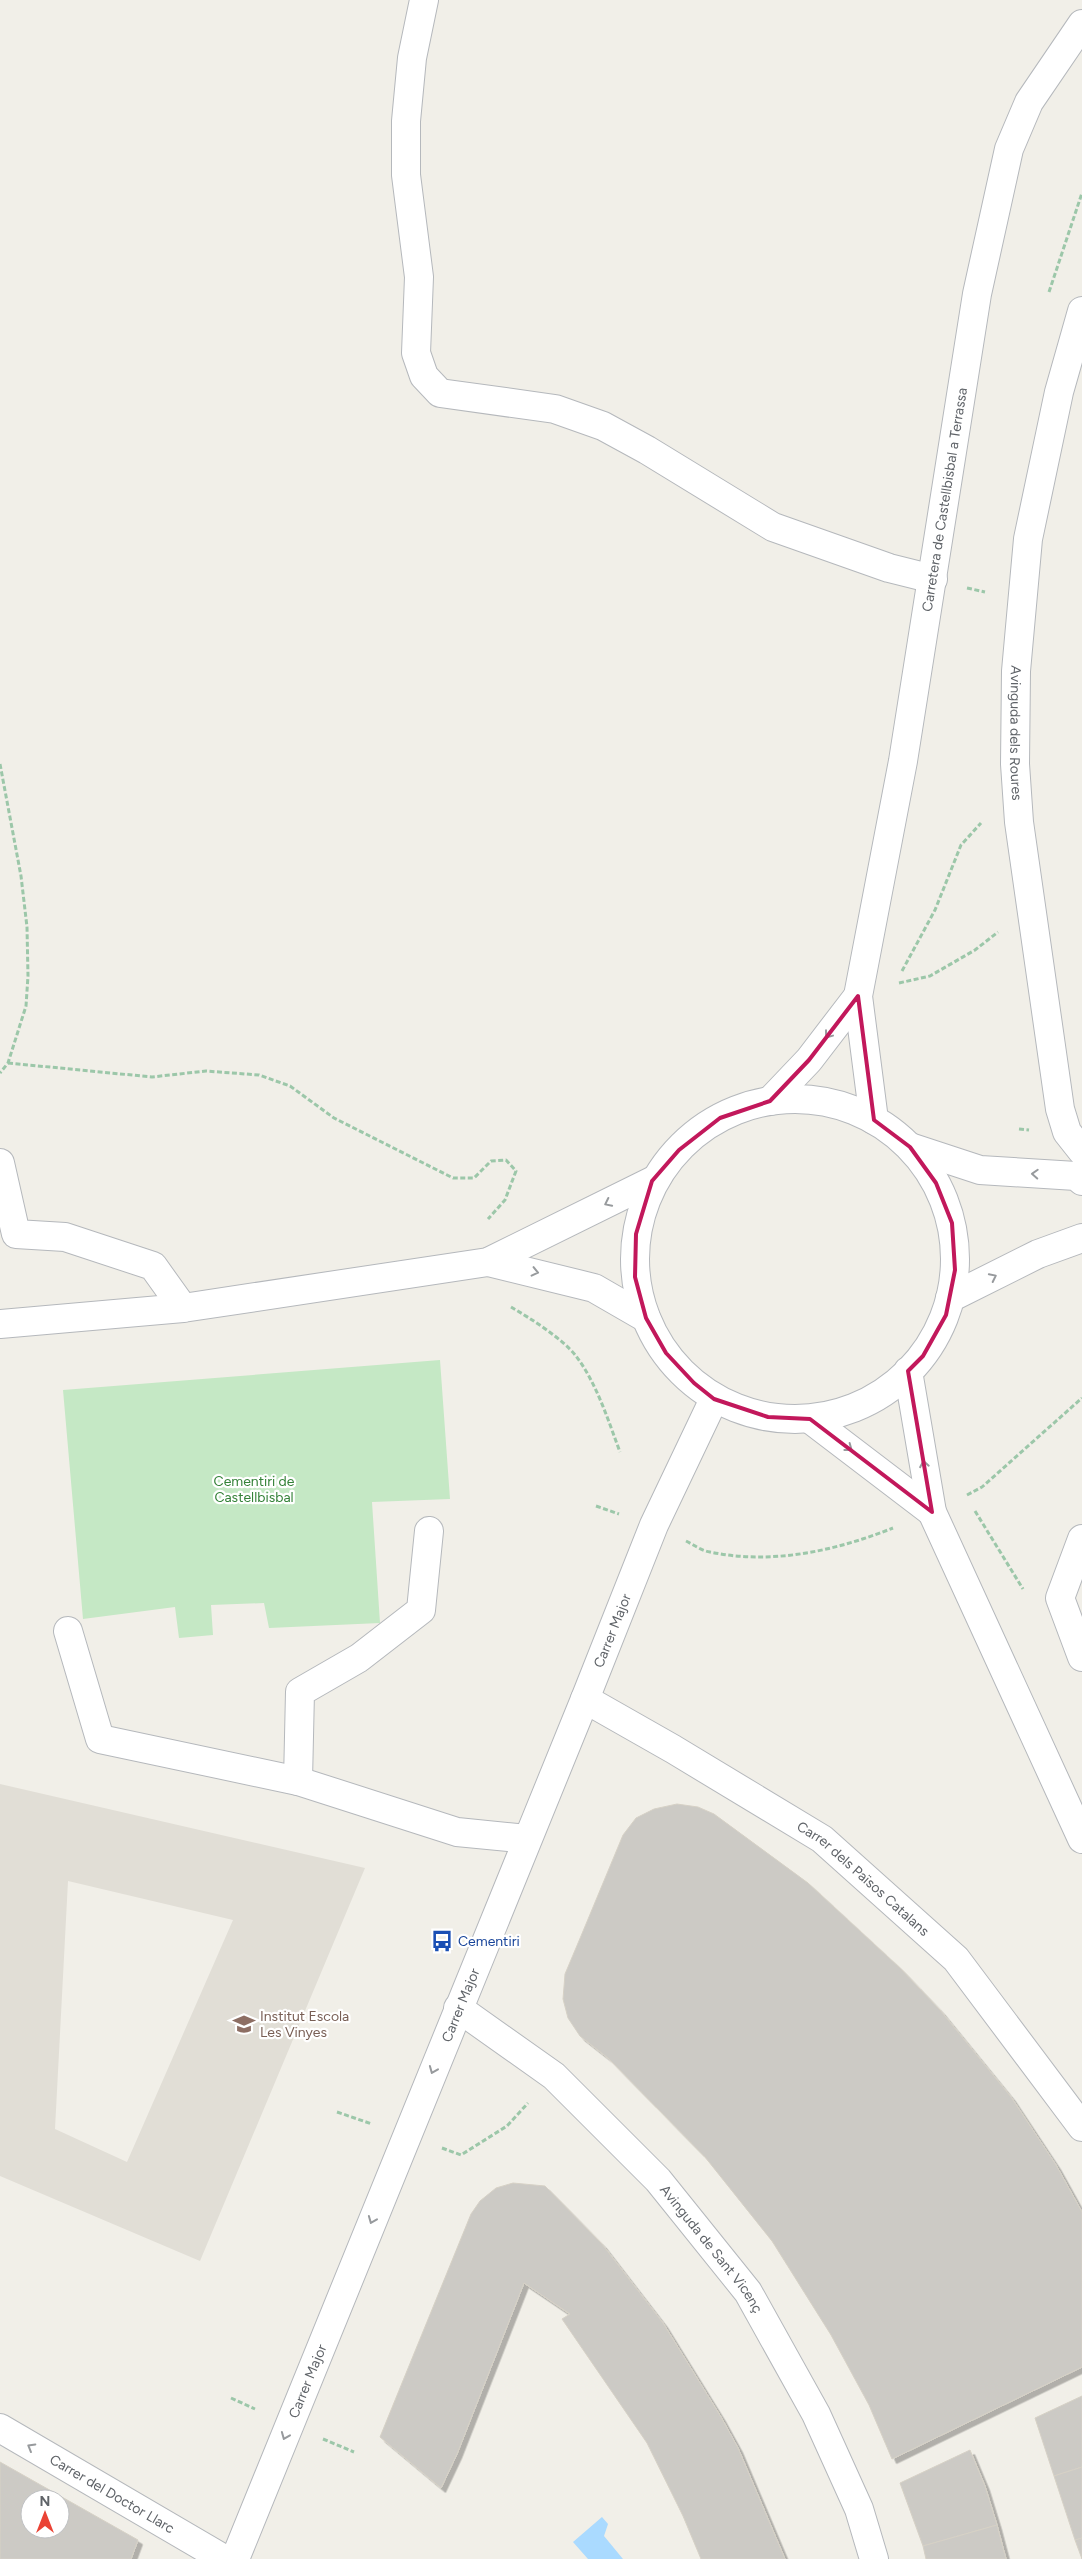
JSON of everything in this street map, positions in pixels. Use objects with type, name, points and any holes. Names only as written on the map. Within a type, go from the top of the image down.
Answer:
[{"type":"street","points":[[424,0],[412,58],[406,121],[406,174],[419,276],[416,353],[424,376],[440,393],[555,409],[603,426],[647,450],[773,527],[888,568],[933,579]]},
{"type":"street","name":"Carretera de Castellbisbal a Terrassa","points":[[874,1120],[858,996],[902,761],[933,579],[977,294],[1010,149],[1029,102],[1082,24]]},
{"type":"street","name":"Avinguda dels Roures","points":[[1082,311],[1059,392],[1028,539],[1016,671],[1015,764],[1019,822],[1060,1109],[1067,1132],[1082,1152]]},
{"type":"street","name":"Carretera de Castellbisbal a Terrassa","points":[[770,1101],[809,1060],[858,996]]},
{"type":"street","points":[[770,1101],[824,1101],[874,1120],[910,1147],[936,1182],[952,1224],[956,1270],[950,1298],[946,1315],[923,1356],[876,1399],[852,1409],[810,1419],[768,1417],[714,1399],[694,1383],[666,1353],[646,1318],[635,1277],[634,1255],[636,1234],[652,1181],[678,1150],[720,1118],[770,1101]]},
{"type":"street","points":[[910,1147],[980,1170],[1076,1176],[1082,1181]]},
{"type":"street","points":[[0,1164],[16,1234],[65,1237],[153,1266],[183,1308]]},
{"type":"street","points":[[0,1324],[183,1308],[488,1262],[652,1181]]},
{"type":"street","points":[[950,1298],[1038,1254],[1082,1238]]},
{"type":"street","points":[[488,1262],[594,1288],[646,1318]]},
{"type":"street","points":[[908,1371],[932,1512],[1082,1839]]},
{"type":"street","name":"Carrer Major","points":[[235,2559],[585,1700],[654,1525],[714,1399]]},
{"type":"street","points":[[810,1419],[932,1512]]},
{"type":"street","points":[[298,1781],[300,1692],[359,1658],[421,1610],[428,1531]]},
{"type":"street","points":[[1082,1538],[1060,1598],[1082,1656]]},
{"type":"street","points":[[68,1630],[100,1739],[298,1781],[457,1832],[527,1839]]},
{"type":"street","name":"Carrer dels Països Catalans","points":[[585,1700],[673,1749],[822,1839],[956,1959],[1082,2127]]},
{"type":"street","name":"Avinguda de Sant Vicenç","points":[[458,2008],[554,2076],[658,2180],[748,2292],[816,2414],[859,2509],[874,2559]]},
{"type":"street","name":"Carrer del Doctor Llarc","points":[[0,2428],[224,2559]]},
{"type":"path","points":[[933,579],[1023,600]]},
{"type":"path","points":[[0,764],[21,876],[28,946],[26,1006],[8,1063],[0,1073]]},
{"type":"path","points":[[986,817],[961,845],[935,910],[896,984],[930,976],[976,950],[998,931]]},
{"type":"path","points":[[8,1063],[152,1077],[206,1071],[259,1075],[290,1086],[334,1118],[453,1178],[474,1178],[491,1161],[506,1160],[516,1171],[505,1200],[482,1226],[488,1262]]},
{"type":"path","points":[[510,1307],[533,1320],[576,1356],[604,1406],[620,1452]]},
{"type":"path","points":[[965,1496],[1026,1592]]},
{"type":"path","points":[[596,1506],[623,1515]]},
{"type":"highlighted area","points":[[858,996],[874,1120],[910,1147],[936,1183],[952,1223],[955,1270],[946,1315],[923,1356],[908,1371],[932,1512],[810,1419],[768,1417],[714,1399],[694,1383],[666,1353],[646,1318],[635,1277],[636,1234],[652,1181],[679,1150],[720,1118],[770,1101],[809,1060]]},
{"type":"shaded area","name":"Institut Escola Les Vinyes","points":[[0,1784],[365,1868],[200,2261],[0,2176]],"holes":[[[68,1881],[233,1920],[127,2162],[55,2129]]]},
{"type":"green space","name":"Cementiri de Castellbisbal","points":[[440,1360],[450,1499],[372,1502],[380,1623],[269,1628],[264,1603],[211,1605],[213,1635],[179,1638],[175,1607],[83,1619],[63,1390]]},
{"type":"water","points":[[602,2517],[608,2524],[604,2536],[623,2559],[588,2559],[573,2542]]},
{"type":"building","points":[[677,1804],[698,1807],[714,1814],[808,1883],[900,1968],[940,2010],[1011,2097],[1056,2165],[1082,2212],[1082,2367],[892,2459],[869,2405],[831,2335],[772,2241],[705,2157],[608,2058],[580,2036],[568,2018],[563,1999],[565,1974],[623,1835],[636,1818],[654,1809]]},
{"type":"building","points":[[513,2183],[545,2186],[602,2244],[663,2323],[738,2448],[785,2559],[701,2559],[683,2516],[647,2443],[562,2319],[570,2314],[524,2283],[457,2454],[441,2488],[380,2437],[471,2214],[480,2201],[496,2188]]},
{"type":"building","points":[[1082,2396],[1082,2467],[1054,2476],[1035,2418]]},
{"type":"building","points":[[970,2450],[985,2486],[997,2525],[923,2546],[900,2483]]},
{"type":"building","points":[[0,2462],[48,2489],[20,2489],[20,2539],[70,2539],[70,2502],[138,2540],[131,2559],[0,2559]]},
{"type":"building","points":[[1082,2467],[1082,2538],[1075,2540],[1054,2476]]},
{"type":"building","points":[[997,2525],[1006,2559],[926,2559],[923,2546]]},
{"type":"building","points":[[1082,2538],[1082,2559],[1075,2540]]},
{"type":"place","name":"Cementiri","points":[[442,1941]]},
{"type":"place","name":"Institut Escola Les Vinyes","points":[[244,2024]]}]
